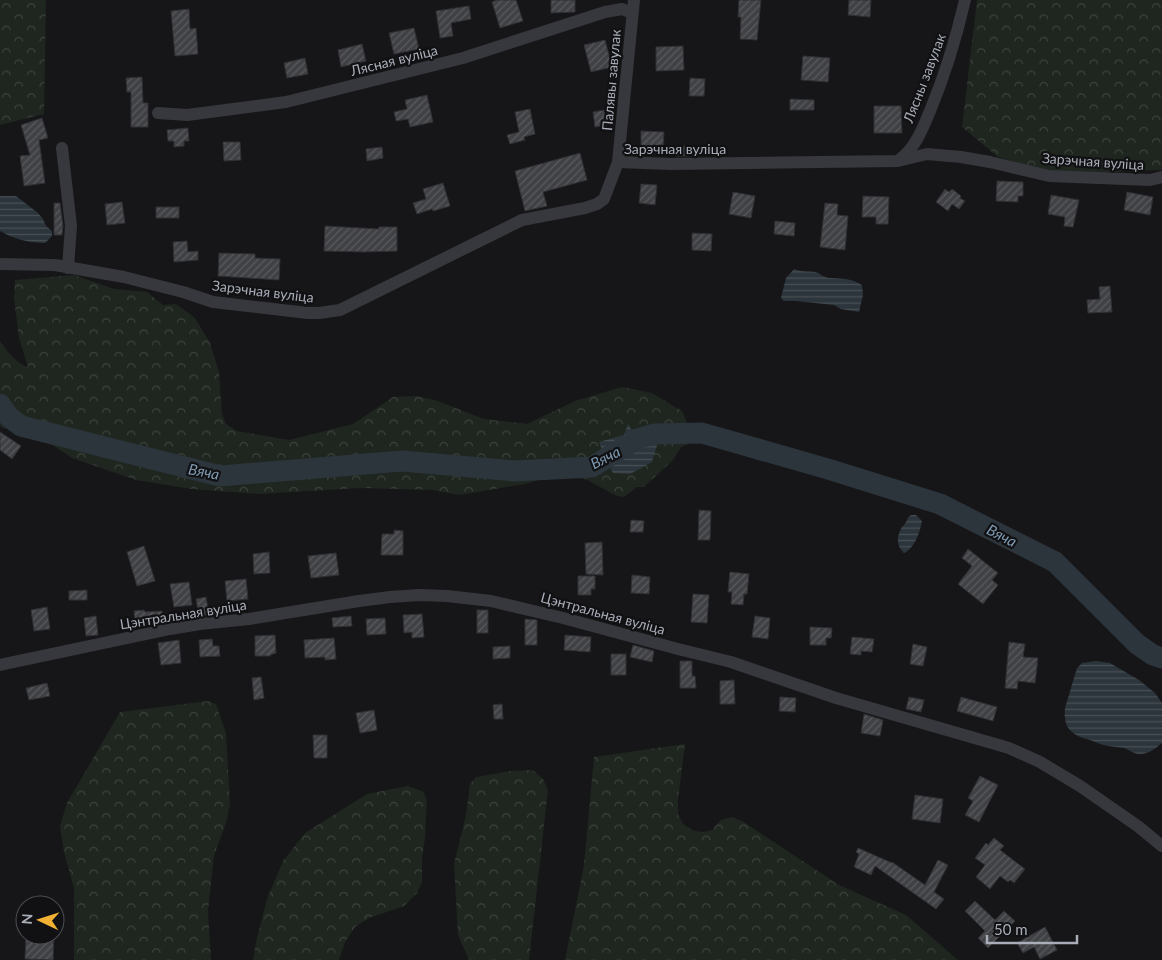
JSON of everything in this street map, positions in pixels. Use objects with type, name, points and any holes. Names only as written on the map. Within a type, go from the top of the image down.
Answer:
[{"type":"street","name":"Палявы завулак","points":[[618,162],[634,0]]},
{"type":"street","name":"Лясны завулак","points":[[898,160],[905,156],[920,133],[942,82],[957,36],[965,0]]},
{"type":"street","name":"Лясная вуліца","points":[[158,114],[187,115],[286,102],[463,58],[605,12],[622,9],[632,13]]},
{"type":"street","points":[[62,148],[71,226],[68,268]]},
{"type":"street","name":"Зарэчная вуліца","points":[[0,264],[55,265],[124,277],[184,292],[214,302],[319,313],[340,310],[522,220],[597,204],[604,199],[618,162],[681,164],[898,160],[927,154],[971,158],[1049,176],[1150,180],[1162,177]]},
{"type":"street","name":"Цэнтральная вуліца","points":[[0,665],[177,628],[390,597],[446,596],[491,601],[731,662],[836,698],[1009,748],[1040,762],[1080,786],[1114,808],[1162,846]]},
{"type":"green space","points":[[0,0],[46,0],[44,114],[0,125]]},
{"type":"green space","points":[[977,0],[1162,0],[1162,170],[1057,174],[998,157],[962,127]]},
{"type":"green space","points":[[74,275],[114,289],[147,292],[163,305],[176,304],[195,318],[210,343],[219,372],[222,414],[226,424],[237,431],[289,440],[353,424],[393,397],[416,396],[435,400],[484,419],[527,424],[575,401],[622,387],[652,393],[682,411],[692,440],[689,444],[681,447],[673,460],[644,487],[637,487],[624,497],[617,496],[585,479],[554,475],[525,484],[459,495],[433,490],[361,488],[258,494],[191,489],[136,480],[72,458],[36,434],[2,428],[0,426],[0,341],[16,360],[28,367],[19,338],[14,298],[15,280]]},
{"type":"green space","points":[[208,701],[216,704],[226,733],[230,804],[226,823],[214,855],[208,911],[211,960],[74,960],[74,888],[64,852],[60,826],[67,803],[120,712]]},
{"type":"green space","points":[[685,744],[678,799],[678,814],[683,824],[694,831],[704,832],[712,830],[721,820],[732,817],[742,821],[839,885],[906,915],[958,960],[565,960],[584,865],[594,757]]},
{"type":"green space","points":[[533,770],[543,779],[548,790],[529,960],[469,960],[458,935],[454,864],[466,815],[470,784],[476,777],[511,771]]},
{"type":"green space","points":[[408,786],[424,792],[427,801],[422,882],[417,893],[404,906],[369,918],[355,927],[345,942],[339,960],[253,960],[267,899],[283,861],[305,833],[367,794]]},
{"type":"water","points":[[0,196],[16,196],[38,213],[46,226],[52,231],[52,236],[45,243],[39,243],[16,238],[0,231]]},
{"type":"water","points":[[794,269],[815,272],[828,278],[850,280],[862,285],[863,295],[859,312],[841,309],[834,305],[784,301],[781,298],[786,278]]},
{"type":"water","points":[[628,424],[637,439],[654,434],[658,442],[652,462],[630,474],[613,473],[599,442],[624,435]]},
{"type":"water","points":[[911,515],[916,515],[922,521],[914,544],[904,553],[899,545],[898,536],[901,528]]},
{"type":"water","points":[[1096,661],[1110,663],[1139,680],[1155,693],[1162,703],[1162,743],[1153,750],[1139,754],[1124,748],[1104,745],[1078,736],[1067,726],[1065,708],[1077,668],[1082,663]]},
{"type":"building","points":[[497,0],[516,0],[523,21],[500,28],[492,2]]},
{"type":"building","points":[[551,0],[575,0],[575,12],[551,13]]},
{"type":"building","points":[[739,0],[761,0],[757,40],[740,39],[741,17],[738,17]]},
{"type":"building","points":[[849,0],[871,0],[870,17],[848,15]]},
{"type":"building","points":[[469,6],[471,19],[451,23],[453,36],[440,38],[436,11]]},
{"type":"building","points":[[189,9],[190,29],[196,28],[198,54],[175,56],[171,11]]},
{"type":"building","points":[[414,28],[419,49],[394,54],[389,33]]},
{"type":"building","points":[[605,40],[612,67],[591,72],[584,45]]},
{"type":"building","points":[[362,44],[366,61],[341,67],[338,50]]},
{"type":"building","points":[[683,46],[684,70],[656,71],[656,47]]},
{"type":"building","points":[[803,56],[830,58],[828,82],[801,80]]},
{"type":"building","points":[[305,58],[308,74],[287,78],[284,63]]},
{"type":"building","points":[[142,77],[143,103],[148,103],[148,127],[131,127],[131,92],[127,92],[126,78]]},
{"type":"building","points":[[690,78],[705,79],[704,96],[689,96]]},
{"type":"building","points":[[427,95],[433,122],[410,127],[408,119],[396,121],[394,112],[407,109],[405,100]]},
{"type":"building","points":[[790,99],[814,100],[814,110],[790,110]]},
{"type":"building","points":[[874,106],[901,106],[902,133],[874,133]]},
{"type":"building","points":[[530,109],[535,134],[524,137],[525,140],[510,144],[507,135],[519,132],[515,112]]},
{"type":"building","points":[[604,110],[607,125],[595,127],[593,112]]},
{"type":"building","points":[[42,118],[48,138],[39,140],[45,183],[24,186],[20,156],[30,155],[21,125]]},
{"type":"building","points":[[188,128],[189,141],[184,141],[184,146],[174,147],[174,141],[168,141],[167,130]]},
{"type":"building","points":[[641,131],[664,132],[663,150],[641,149]]},
{"type":"building","points":[[223,142],[240,142],[241,160],[224,161]]},
{"type":"building","points":[[676,146],[689,146],[689,156],[676,156]]},
{"type":"building","points":[[382,147],[383,158],[367,161],[366,149]]},
{"type":"building","points":[[580,153],[587,180],[543,192],[547,206],[525,211],[515,171]]},
{"type":"building","points":[[997,181],[1023,182],[1023,196],[1018,196],[1018,202],[996,201]]},
{"type":"building","points":[[443,183],[450,206],[417,214],[413,203],[426,199],[423,189]]},
{"type":"building","points":[[641,184],[657,185],[655,205],[639,203]]},
{"type":"building","points":[[945,189],[949,192],[952,189],[965,201],[959,209],[952,204],[948,211],[936,202]]},
{"type":"building","points":[[733,192],[755,196],[751,218],[729,214]]},
{"type":"building","points":[[1127,192],[1153,197],[1150,215],[1124,210]]},
{"type":"building","points":[[1051,195],[1079,200],[1073,227],[1064,226],[1065,217],[1048,214]]},
{"type":"building","points":[[863,196],[889,197],[888,224],[876,224],[876,217],[862,217]]},
{"type":"building","points":[[122,202],[125,223],[107,225],[105,204]]},
{"type":"building","points":[[54,203],[60,203],[63,226],[62,235],[54,235]]},
{"type":"building","points":[[825,203],[838,204],[837,215],[848,216],[845,250],[820,247]]},
{"type":"building","points":[[156,207],[179,207],[179,218],[156,218]]},
{"type":"building","points":[[775,221],[795,223],[794,236],[774,234]]},
{"type":"building","points":[[325,226],[379,229],[379,227],[397,227],[397,251],[324,251]]},
{"type":"building","points":[[692,233],[712,234],[711,251],[692,250]]},
{"type":"building","points":[[187,241],[188,252],[198,251],[198,260],[174,262],[173,242]]},
{"type":"building","points":[[219,253],[255,254],[255,258],[280,259],[279,280],[218,276]]},
{"type":"building","points":[[1110,286],[1112,312],[1088,313],[1087,300],[1100,299],[1099,287]]},
{"type":"building","points":[[0,432],[21,446],[12,459],[0,450]]},
{"type":"building","points":[[699,510],[711,511],[710,540],[698,540]]},
{"type":"building","points":[[631,520],[644,521],[643,532],[630,532]]},
{"type":"building","points":[[394,530],[403,531],[403,555],[381,555],[382,534],[394,534]]},
{"type":"building","points":[[602,542],[603,575],[586,574],[585,543]]},
{"type":"building","points":[[144,546],[155,581],[137,586],[127,552]]},
{"type":"building","points":[[968,549],[998,573],[992,580],[998,585],[983,604],[958,584],[972,566],[962,558]]},
{"type":"building","points":[[269,552],[270,573],[254,574],[253,554]]},
{"type":"building","points":[[336,553],[339,575],[311,578],[308,556]]},
{"type":"building","points":[[730,572],[749,574],[747,594],[744,594],[743,605],[731,604],[732,592],[728,592]]},
{"type":"building","points":[[632,575],[650,577],[649,594],[631,593]]},
{"type":"building","points":[[578,576],[595,576],[595,589],[591,589],[591,595],[578,595]]},
{"type":"building","points":[[246,579],[248,599],[227,601],[225,581]]},
{"type":"building","points":[[189,582],[192,605],[174,607],[170,584]]},
{"type":"building","points":[[87,590],[87,600],[69,600],[69,591]]},
{"type":"building","points":[[693,594],[709,595],[707,623],[691,622]]},
{"type":"building","points":[[206,597],[209,615],[199,616],[196,599]]},
{"type":"building","points":[[47,607],[50,629],[34,631],[31,610]]},
{"type":"building","points":[[144,610],[145,612],[162,611],[163,620],[135,622],[134,611]]},
{"type":"building","points":[[477,610],[488,610],[488,633],[477,633]]},
{"type":"building","points":[[422,614],[424,637],[412,638],[412,632],[404,633],[403,615]]},
{"type":"building","points":[[96,616],[98,635],[86,636],[84,618]]},
{"type":"building","points":[[351,616],[352,626],[333,627],[332,618]]},
{"type":"building","points":[[755,616],[770,618],[768,639],[752,637]]},
{"type":"building","points":[[385,618],[386,634],[367,635],[366,619]]},
{"type":"building","points":[[525,619],[537,620],[537,645],[525,645]]},
{"type":"building","points":[[810,627],[832,628],[831,638],[826,638],[826,645],[810,645]]},
{"type":"building","points":[[275,635],[276,653],[271,656],[255,656],[255,636]]},
{"type":"building","points":[[565,635],[591,637],[590,652],[564,650]]},
{"type":"building","points":[[852,637],[874,639],[872,652],[861,651],[861,655],[850,654]]},
{"type":"building","points":[[334,638],[336,659],[325,660],[325,657],[305,658],[304,640]]},
{"type":"building","points":[[212,639],[213,646],[219,646],[220,656],[200,657],[199,640]]},
{"type":"building","points":[[179,640],[181,663],[161,665],[158,643]]},
{"type":"building","points":[[1009,642],[1025,644],[1023,657],[1038,658],[1035,683],[1018,681],[1017,689],[1005,688]]},
{"type":"building","points":[[913,644],[927,647],[923,666],[910,664]]},
{"type":"building","points":[[633,645],[654,651],[652,662],[630,657]]},
{"type":"building","points":[[510,646],[510,658],[493,659],[493,647]]},
{"type":"building","points":[[611,654],[626,654],[626,675],[611,675]]},
{"type":"building","points":[[680,661],[692,661],[692,676],[695,676],[696,688],[680,688]]},
{"type":"building","points":[[261,677],[264,698],[254,700],[252,678]]},
{"type":"building","points":[[734,680],[735,704],[720,704],[720,681]]},
{"type":"building","points":[[47,683],[50,696],[29,700],[26,688]]},
{"type":"building","points":[[780,697],[796,698],[795,712],[779,711]]},
{"type":"building","points":[[909,697],[924,700],[921,712],[906,709]]},
{"type":"building","points":[[961,697],[997,707],[993,721],[957,711]]},
{"type":"building","points":[[502,704],[503,719],[494,719],[493,705]]},
{"type":"building","points":[[374,710],[377,730],[360,733],[356,713]]},
{"type":"building","points":[[864,714],[883,720],[880,736],[861,733]]},
{"type":"building","points":[[313,735],[327,735],[327,758],[314,758]]},
{"type":"building","points":[[980,776],[998,785],[979,822],[965,815],[973,801],[968,798]]},
{"type":"building","points":[[915,795],[943,799],[940,823],[912,819]]},
{"type":"building","points":[[994,838],[1004,846],[1000,850],[1025,869],[1014,883],[1010,880],[1008,882],[1000,876],[990,889],[976,877],[985,865],[975,858],[986,843],[988,845]]},
{"type":"building","points":[[858,848],[892,862],[925,885],[938,860],[948,865],[934,892],[944,899],[936,909],[875,866],[871,875],[854,867],[859,854],[856,852]]},
{"type":"building","points":[[975,901],[995,920],[1004,911],[1015,921],[988,948],[978,938],[985,931],[965,911]]},
{"type":"building","points":[[1045,927],[1057,950],[1040,959],[1034,947],[1023,953],[1017,943]]},
{"type":"building","points":[[26,945],[54,945],[53,960],[25,959]]},
{"type":"waterway","name":"Вяча","points":[[0,404],[9,417],[21,426],[220,476],[402,461],[515,471],[592,467],[637,439],[654,434],[702,433],[828,469],[940,504],[1055,562],[1137,644],[1153,655],[1162,658]]}]
